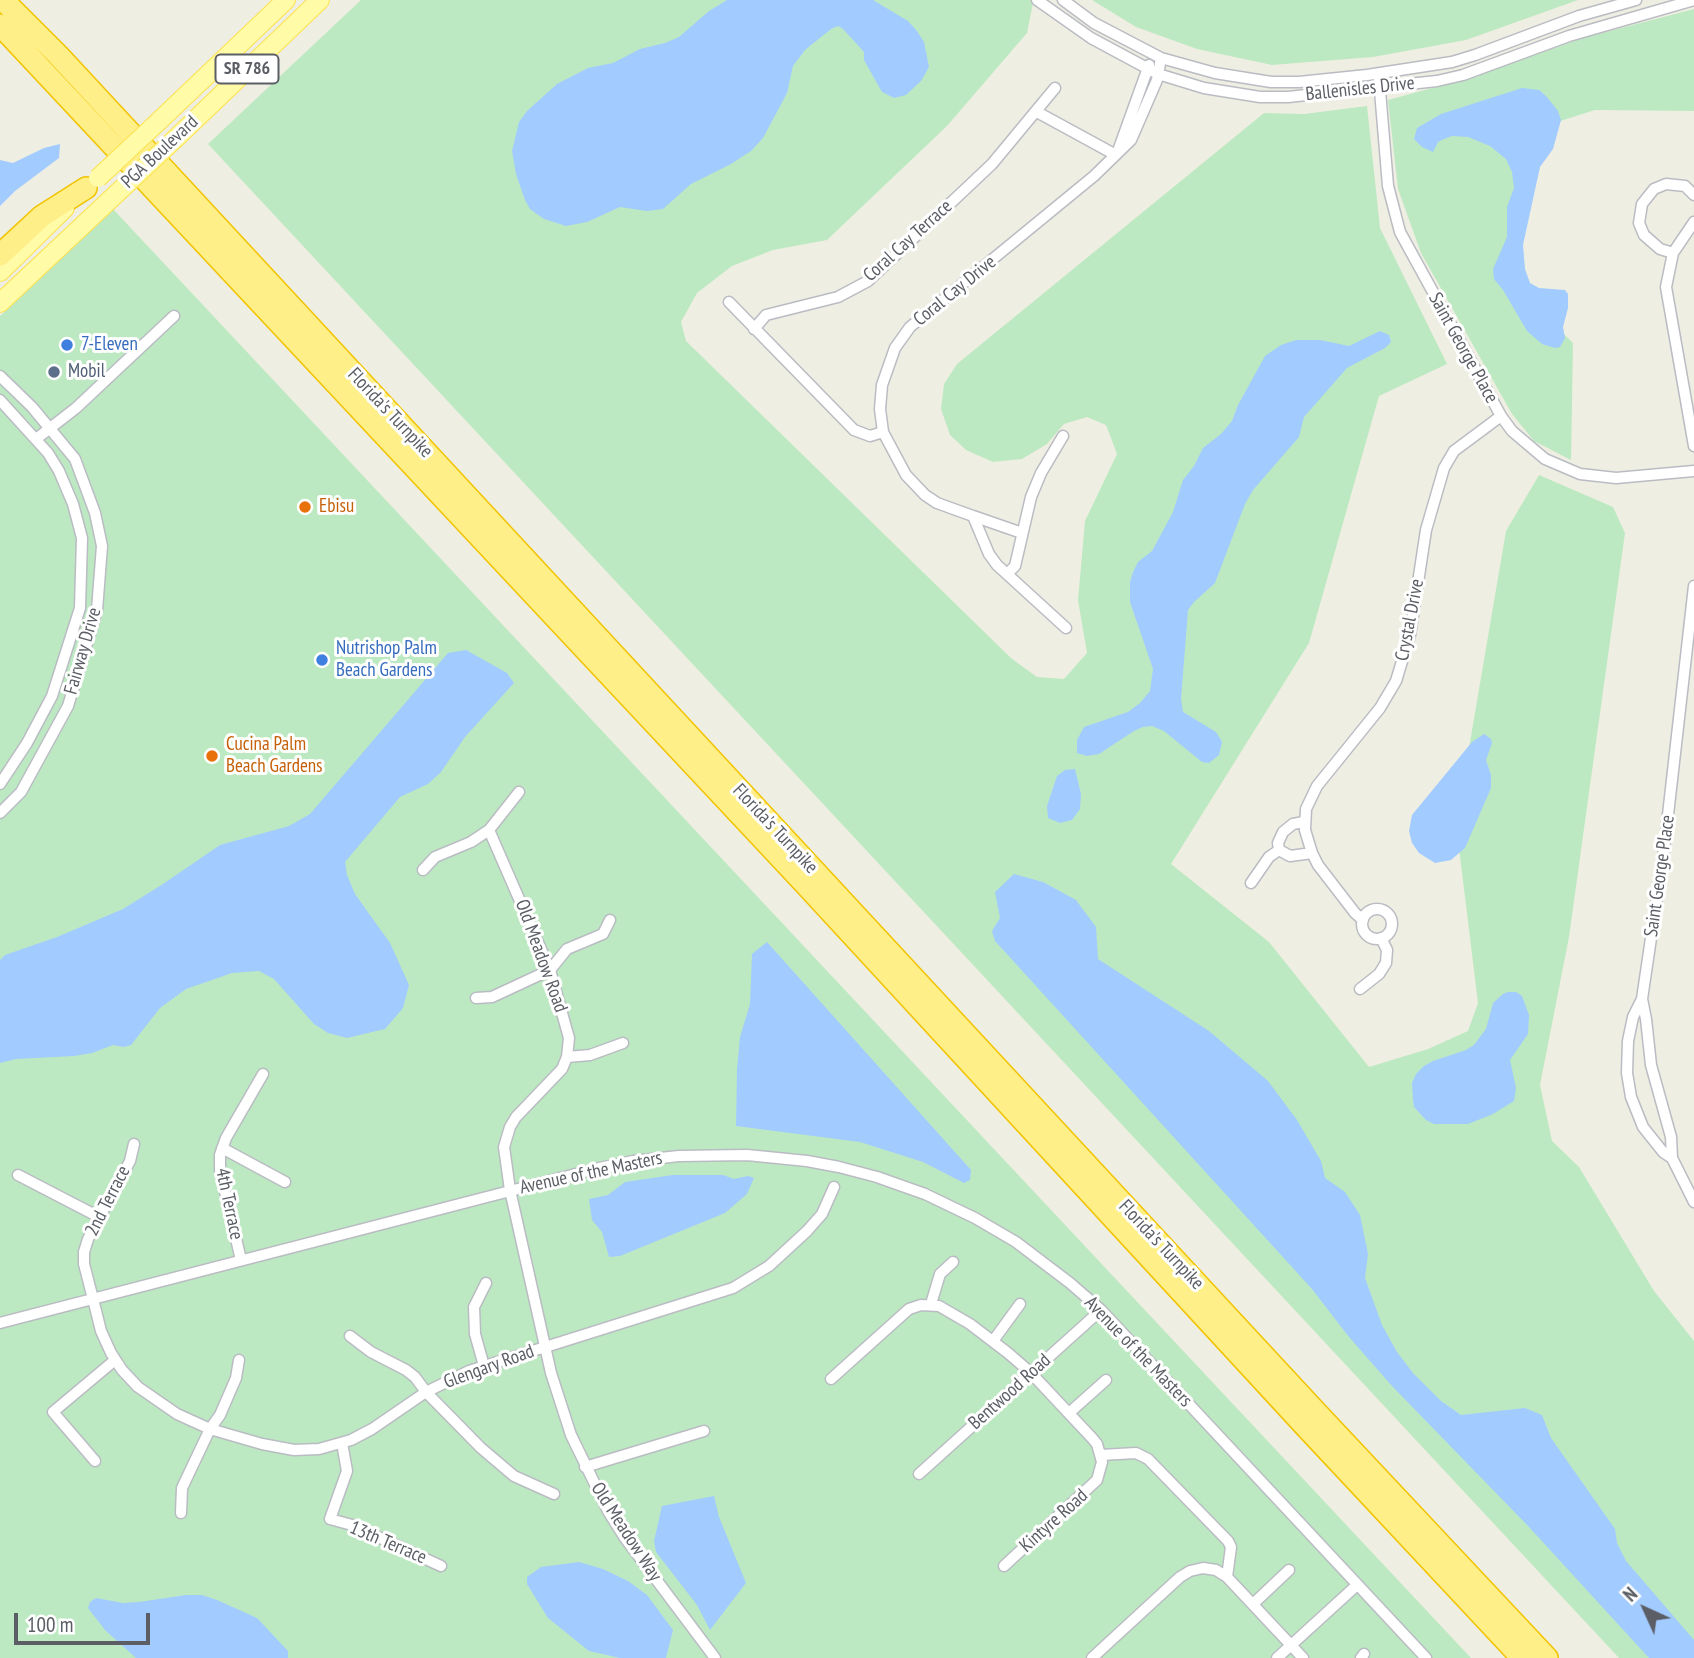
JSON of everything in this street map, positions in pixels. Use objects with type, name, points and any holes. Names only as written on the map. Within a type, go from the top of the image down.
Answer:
[{"type":"highway","name":"Florida's Turnpike","points":[[3,0],[58,55],[1547,1658]]},
{"type":"highway","points":[[18,0],[58,55]]},
{"type":"highway","name":"Florida's Turnpike","points":[[0,25],[815,895],[1522,1658]]},
{"type":"highway","points":[[0,255],[42,216],[92,183]]},
{"type":"main road","name":"PGA Boulevard","points":[[0,272],[286,0]]},
{"type":"main road","name":"PGA Boulevard","points":[[0,303],[320,0]]},
{"type":"street","name":"Ballenisles Drive","points":[[1037,0],[1091,38],[1158,74],[1204,88],[1260,97],[1299,96],[1437,81],[1463,75],[1569,36],[1694,0]]},
{"type":"street","name":"Ballenisles Drive","points":[[1063,0],[1094,23],[1158,56],[1215,73],[1271,82],[1299,82],[1379,73],[1475,55],[1579,16],[1636,0]]},
{"type":"street","name":"Coral Cay Drive","points":[[1116,152],[1147,69],[1158,56]]},
{"type":"street","name":"Coral Cay Drive","points":[[1022,533],[937,503],[915,486],[893,454],[883,432],[880,409],[882,385],[895,348],[910,327],[1094,176],[1131,140],[1158,74],[1158,56]]},
{"type":"street","name":"Saint George Place","points":[[1379,73],[1388,186],[1400,232],[1501,416],[1520,440],[1535,452],[1562,468],[1580,474],[1616,478],[1694,471]]},
{"type":"street","name":"Coral Cay Terrace","points":[[754,329],[766,315],[838,296],[868,281],[992,164],[1055,88]]},
{"type":"street","points":[[1037,112],[1116,152]]},
{"type":"street","points":[[1673,253],[1654,245],[1644,235],[1639,223],[1642,204],[1654,189],[1666,184],[1685,186],[1694,195]]},
{"type":"street","points":[[1694,222],[1673,253],[1667,273],[1667,302],[1694,446]]},
{"type":"street","points":[[729,302],[854,430],[870,436],[883,432]]},
{"type":"street","points":[[36,439],[76,408],[174,316]]},
{"type":"street","name":"Fairway Drive","points":[[0,376],[51,428],[75,459],[95,513],[102,546],[97,610],[68,706],[21,792],[0,813]]},
{"type":"street","name":"Fairway Drive","points":[[0,400],[36,439],[59,471],[73,504],[82,538],[81,598],[52,696],[27,743],[0,784]]},
{"type":"street","name":"Crystal Drive","points":[[1304,822],[1306,809],[1317,786],[1380,708],[1396,681],[1410,635],[1426,530],[1444,468],[1454,451],[1501,416]]},
{"type":"street","points":[[1007,574],[1015,566],[1031,497],[1062,436]]},
{"type":"street","points":[[973,516],[989,554],[1066,628]]},
{"type":"street","name":"Saint George Place","points":[[1672,1158],[1663,1153],[1643,1127],[1631,1097],[1628,1081],[1628,1041],[1633,1017],[1642,999],[1664,850],[1694,586]]},
{"type":"street","points":[[423,870],[435,858],[471,842],[489,830],[519,792]]},
{"type":"street","points":[[1279,850],[1278,844],[1283,832],[1293,824],[1304,822],[1318,865],[1363,920]]},
{"type":"street","name":"Old Meadow Road","points":[[489,830],[550,970],[568,1031],[567,1057]]},
{"type":"street","points":[[1279,850],[1290,856],[1312,853]]},
{"type":"street","points":[[1251,883],[1269,858],[1279,850]]},
{"type":"street","points":[[1374,910],[1388,914],[1392,928],[1381,938],[1368,936],[1363,929],[1363,920],[1374,910]]},
{"type":"street","points":[[476,998],[492,997],[550,970],[567,949],[603,934],[610,920]]},
{"type":"street","points":[[1360,989],[1379,974],[1386,963],[1387,950],[1381,938]]},
{"type":"street","name":"Saint George Place","points":[[1642,999],[1651,1065],[1671,1137],[1672,1158],[1694,1202]]},
{"type":"street","points":[[510,1190],[504,1153],[510,1127],[516,1117],[558,1074],[567,1057],[590,1055],[623,1043]]},
{"type":"street","name":"4th Terrace","points":[[241,1260],[220,1170],[222,1148],[263,1074]]},
{"type":"street","name":"2nd Terrace","points":[[93,1299],[84,1264],[84,1252],[88,1239],[130,1161],[134,1144]]},
{"type":"street","points":[[222,1148],[285,1182]]},
{"type":"street","name":"Avenue of the Masters","points":[[0,1323],[610,1165],[713,1154],[773,1157],[839,1167],[904,1186],[975,1218],[1044,1261],[1101,1310],[1426,1658]]},
{"type":"street","points":[[18,1175],[100,1217]]},
{"type":"street","name":"Glengary Road","points":[[93,1299],[101,1331],[115,1360],[128,1377],[157,1401],[177,1414],[210,1429],[286,1449],[319,1449],[342,1443],[372,1429],[447,1380],[484,1366],[714,1296],[752,1278],[813,1226],[834,1188]]},
{"type":"street","name":"Old Meadow Way","points":[[510,1190],[560,1404],[585,1467],[625,1538],[715,1658]]},
{"type":"street","points":[[931,1304],[940,1274],[953,1262]]},
{"type":"street","points":[[484,1366],[475,1334],[474,1307],[486,1283]]},
{"type":"street","points":[[831,1379],[904,1313],[915,1307],[931,1304],[945,1308],[993,1341],[1031,1373],[1097,1444],[1101,1455],[1142,1455],[1228,1541],[1231,1546],[1227,1577]]},
{"type":"street","points":[[993,1341],[1020,1304]]},
{"type":"street","name":"Bentwood Road","points":[[919,1474],[1101,1310]]},
{"type":"street","points":[[350,1336],[371,1352],[406,1370],[495,1460],[514,1475],[554,1494]]},
{"type":"street","points":[[95,1461],[53,1412],[115,1360]]},
{"type":"street","points":[[181,1513],[183,1488],[210,1429],[220,1415],[236,1378],[239,1360]]},
{"type":"street","points":[[1069,1413],[1106,1380]]},
{"type":"street","points":[[585,1467],[704,1431]]},
{"type":"street","name":"13th Terrace","points":[[342,1443],[347,1471],[330,1519],[352,1525],[441,1566]]},
{"type":"street","name":"Kintyre Road","points":[[1004,1566],[1093,1486],[1101,1468],[1101,1455]]},
{"type":"street","points":[[1092,1658],[1185,1574],[1197,1569],[1210,1569],[1227,1577],[1303,1658]]},
{"type":"street","points":[[1253,1604],[1289,1570]]},
{"type":"street","points":[[1277,1658],[1357,1585]]},
{"type":"green space","points":[[361,0],[1030,0],[1033,3],[1027,33],[947,126],[827,240],[773,250],[732,266],[697,293],[681,322],[686,341],[1012,659],[1037,677],[1064,679],[1087,653],[1078,600],[1085,521],[1117,454],[1106,425],[1087,417],[1064,424],[1047,444],[1022,459],[993,462],[966,450],[950,435],[941,409],[944,384],[957,364],[1264,113],[1304,114],[1367,106],[1380,228],[1447,364],[1379,396],[1309,643],[1171,864],[1269,942],[1369,1067],[1428,1049],[1468,1031],[1478,1003],[1456,824],[1506,531],[1539,475],[1613,507],[1625,533],[1569,937],[1540,1085],[1552,1141],[1579,1167],[1654,1291],[1694,1341],[1694,1658],[1619,1658],[208,144]]},
{"type":"green space","points":[[1092,0],[1578,0],[1466,40],[1373,57],[1272,65],[1197,49],[1136,27]]},
{"type":"green space","points":[[1694,9],[1694,111],[1595,110],[1532,130],[1512,261],[1536,306],[1573,343],[1571,460],[1534,441],[1512,414],[1421,253],[1398,189],[1388,100],[1465,79],[1583,38]]},
{"type":"green space","points":[[113,209],[1471,1658],[0,1658],[0,316]]},
{"type":"water","points":[[727,0],[873,0],[908,21],[917,31],[924,42],[929,67],[921,81],[906,95],[894,98],[882,92],[864,60],[864,52],[838,26],[805,50],[793,66],[787,93],[763,138],[751,151],[691,184],[663,209],[647,211],[620,207],[587,222],[566,226],[544,219],[530,209],[516,174],[512,151],[519,122],[527,111],[557,84],[588,68],[613,63],[640,49],[679,37],[709,11]]},
{"type":"water","points":[[1522,88],[1539,90],[1558,111],[1561,120],[1553,149],[1540,167],[1523,245],[1525,269],[1530,283],[1539,288],[1565,290],[1568,294],[1563,327],[1565,338],[1560,347],[1555,348],[1542,344],[1527,331],[1494,279],[1493,269],[1507,237],[1507,207],[1514,188],[1512,172],[1506,159],[1490,146],[1468,137],[1452,136],[1444,139],[1438,142],[1433,152],[1414,139],[1417,128],[1441,114]]},
{"type":"water","points":[[60,144],[59,158],[15,191],[0,206],[0,160],[13,163],[44,148]]},
{"type":"water","points":[[1380,331],[1389,335],[1391,342],[1385,348],[1347,368],[1304,417],[1299,437],[1253,490],[1245,504],[1215,583],[1188,610],[1181,699],[1183,712],[1216,732],[1222,742],[1219,755],[1209,763],[1202,762],[1164,731],[1152,726],[1134,731],[1099,754],[1087,756],[1077,753],[1077,740],[1084,727],[1128,712],[1150,691],[1153,669],[1130,602],[1133,572],[1138,562],[1152,551],[1173,512],[1183,480],[1203,448],[1232,421],[1265,356],[1281,345],[1296,340],[1320,340],[1349,346]]},
{"type":"water","points":[[466,650],[507,673],[514,683],[465,737],[441,772],[428,784],[400,797],[345,862],[355,894],[390,943],[409,985],[403,1008],[385,1029],[347,1038],[328,1033],[314,1024],[274,979],[259,971],[232,973],[186,989],[160,1008],[131,1045],[113,1045],[74,1056],[16,1059],[0,1063],[0,960],[5,955],[57,937],[123,909],[220,845],[289,826],[310,814],[448,653]]},
{"type":"water","points":[[1484,734],[1492,743],[1486,760],[1491,775],[1491,788],[1465,848],[1451,860],[1435,863],[1419,853],[1412,843],[1409,831],[1412,815],[1472,742]]},
{"type":"water","points":[[1075,769],[1081,794],[1080,809],[1072,820],[1060,823],[1048,818],[1047,806],[1057,776],[1065,770]]},
{"type":"water","points":[[1014,874],[1043,882],[1076,900],[1096,927],[1098,959],[1209,1031],[1268,1081],[1297,1120],[1321,1161],[1325,1178],[1345,1192],[1360,1215],[1368,1254],[1365,1278],[1382,1325],[1397,1352],[1413,1373],[1441,1401],[1461,1415],[1525,1408],[1542,1415],[1551,1438],[1615,1529],[1617,1543],[1626,1561],[1694,1640],[1694,1658],[1649,1658],[1529,1527],[1392,1386],[1312,1289],[995,941],[992,931],[1000,918],[995,892]]},
{"type":"water","points":[[767,942],[971,1170],[970,1180],[964,1183],[923,1162],[860,1142],[736,1126],[737,1069],[740,1037],[750,1004],[752,954]]},
{"type":"water","points":[[1508,992],[1516,992],[1522,996],[1529,1015],[1528,1034],[1510,1060],[1516,1088],[1514,1101],[1493,1114],[1468,1124],[1434,1124],[1426,1120],[1414,1107],[1412,1083],[1416,1074],[1433,1061],[1474,1045],[1486,1029],[1493,1003]]},
{"type":"water","points":[[673,1175],[754,1178],[747,1194],[725,1213],[620,1256],[609,1257],[602,1232],[592,1220],[589,1199],[608,1195],[625,1182]]},
{"type":"water","points":[[714,1496],[719,1517],[746,1583],[710,1630],[697,1605],[656,1552],[654,1541],[662,1506]]},
{"type":"water","points":[[579,1562],[603,1569],[628,1581],[647,1595],[673,1630],[666,1658],[620,1658],[589,1651],[548,1618],[527,1584],[527,1577],[541,1567]]},
{"type":"water","points":[[202,1595],[257,1618],[288,1651],[288,1658],[136,1658],[105,1630],[88,1608],[90,1602],[96,1598],[123,1603]]},
{"type":"place","name":"7-Eleven","points":[[67,345]]},
{"type":"place","name":"Mobil","points":[[54,372]]},
{"type":"place","name":"Ebisu","points":[[305,507]]},
{"type":"place","name":"Nutrishop Palm Beach Gardens","points":[[322,660]]},
{"type":"place","name":"Cucina Palm Beach Gardens","points":[[212,756]]}]
